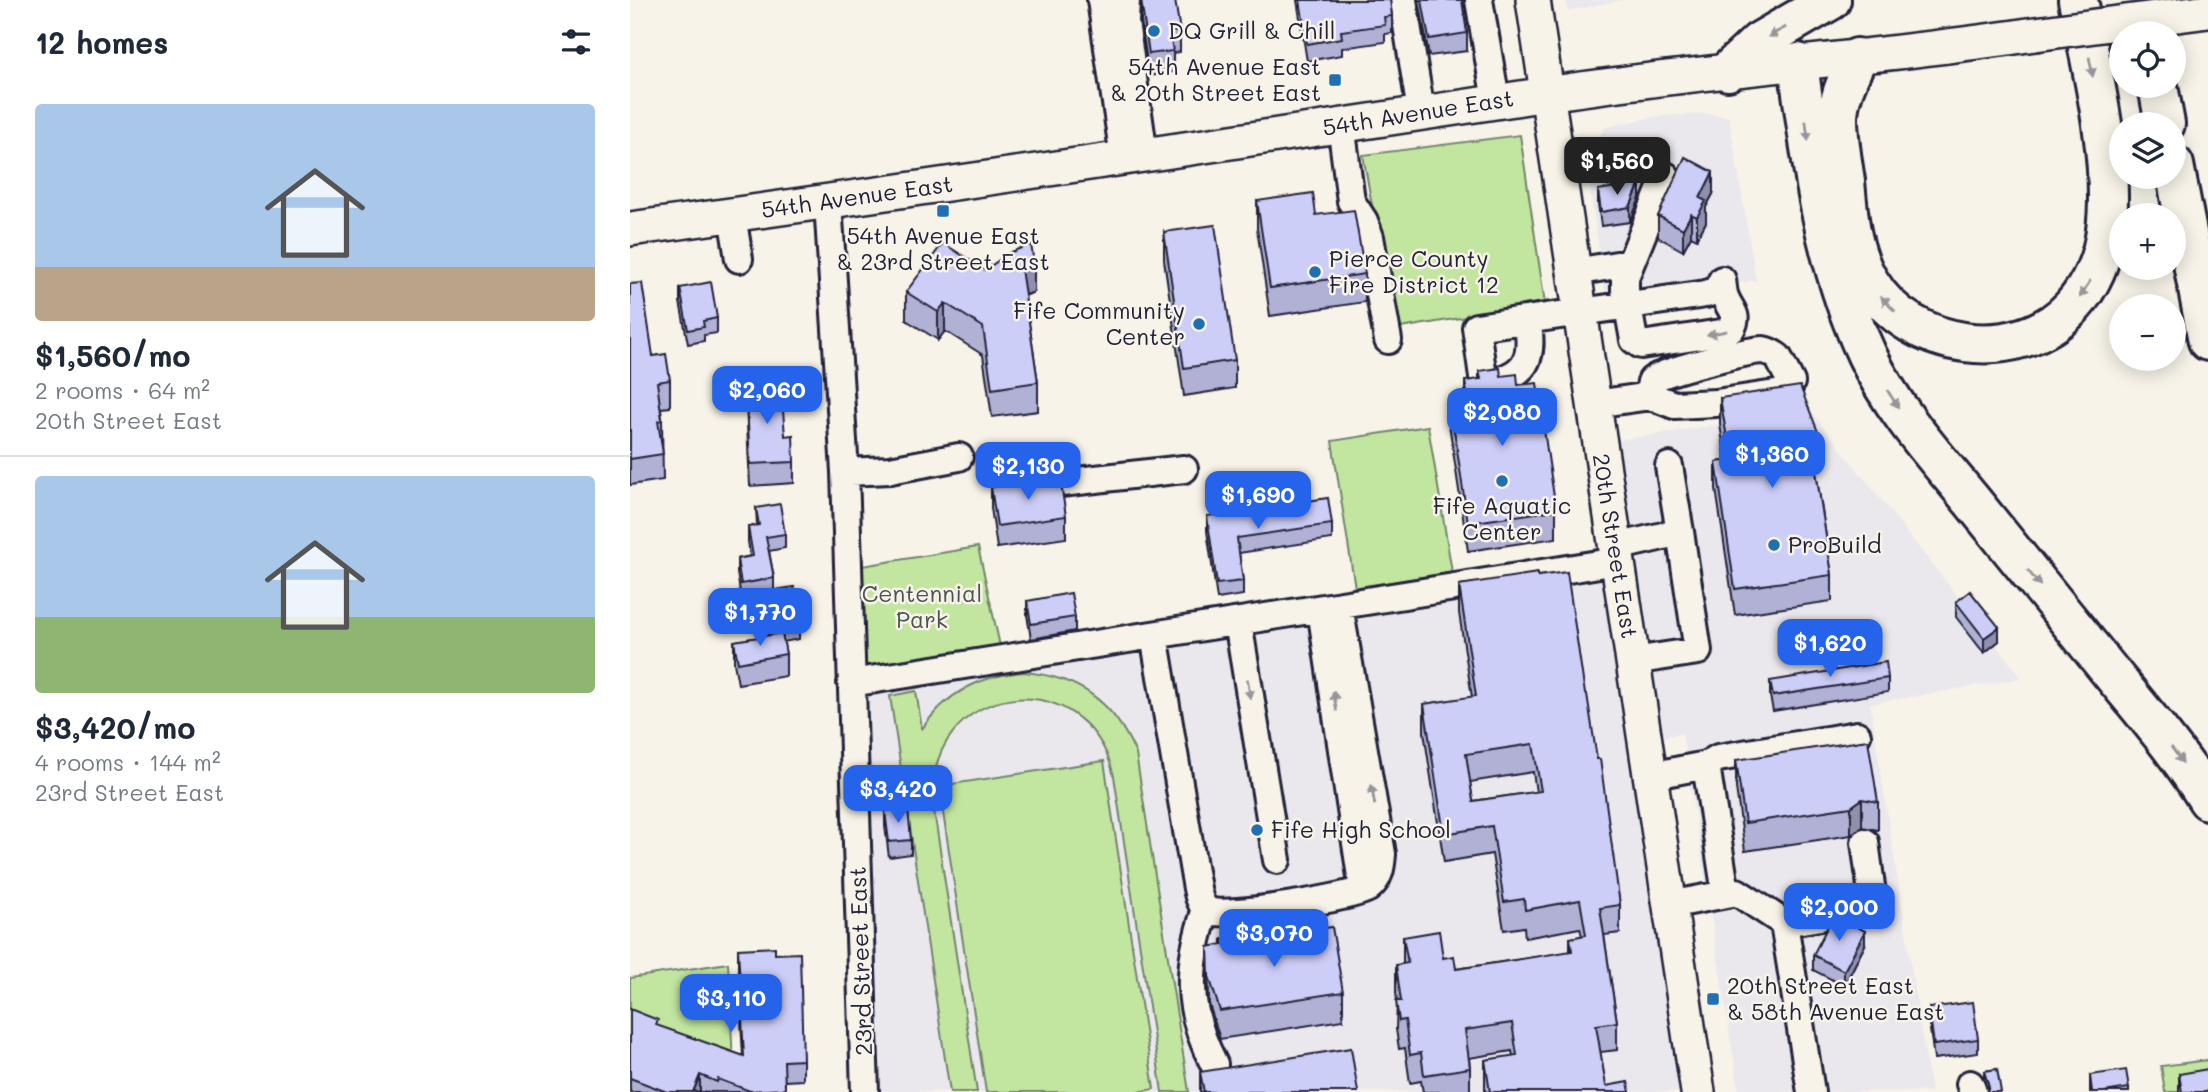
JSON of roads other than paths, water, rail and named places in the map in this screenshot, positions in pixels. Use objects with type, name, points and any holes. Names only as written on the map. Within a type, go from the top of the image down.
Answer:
[{"type":"highway","points":[[1728,71],[1759,43],[1831,0]]},
{"type":"highway","points":[[1857,58],[1843,89],[1838,116],[1851,234],[1859,262],[1871,285],[1905,321],[1930,334],[1951,341],[1976,344],[2008,341],[2026,336],[2071,309],[2085,291],[2094,273],[2106,231],[2108,207],[2105,159],[2078,0]]},
{"type":"highway","points":[[2141,0],[2145,21]]},
{"type":"highway","points":[[1798,63],[1811,167],[1827,236],[1848,311],[1868,358],[1895,403],[1940,462],[2174,750],[2208,800]]},
{"type":"highway","points":[[2179,189],[2208,341]]},
{"type":"main road","name":"20th Street East","points":[[1533,0],[1698,1092]]},
{"type":"main road","name":"54th Avenue East","points":[[630,229],[1134,157],[1548,93],[1857,58],[2208,11]]},
{"type":"street","points":[[1101,0],[1134,157]]},
{"type":"street","points":[[1125,0],[1134,157]]},
{"type":"street","points":[[1403,0],[1421,112]]},
{"type":"street","points":[[1479,0],[1496,101]]},
{"type":"street","points":[[1342,124],[1351,201],[1364,221],[1370,237],[1388,340]]},
{"type":"street","points":[[1527,320],[1531,345],[1527,363],[1516,374],[1484,384],[1476,327],[1527,320],[1580,312],[1628,305],[1710,293],[1719,287],[1722,280],[1724,295],[1734,311],[1735,318],[1731,329],[1642,345],[1636,344],[1632,336],[1628,305],[1625,284],[1629,263],[1666,176]]},
{"type":"street","name":"23rd Street East","points":[[828,202],[845,472],[865,1092]]},
{"type":"street","points":[[732,215],[739,259]]},
{"type":"street","points":[[1574,272],[1629,263]]},
{"type":"street","points":[[1594,404],[1651,396]]},
{"type":"street","points":[[845,472],[890,470],[959,457]]},
{"type":"street","points":[[1633,661],[1698,650],[1669,466]]},
{"type":"street","points":[[1034,486],[1184,469]]},
{"type":"street","points":[[851,683],[1330,607],[1617,554],[1680,532]]},
{"type":"street","points":[[1154,635],[1194,872],[1206,909],[1214,914],[1234,913],[1345,896],[1363,890],[1330,607]]},
{"type":"street","points":[[1238,622],[1277,860]]},
{"type":"street","points":[[1650,776],[1706,765],[1717,758],[1857,735]]},
{"type":"street","points":[[1706,765],[1726,894]]},
{"type":"street","points":[[1670,905],[1737,892],[1784,923],[1874,908],[1865,842]]},
{"type":"street","points":[[1206,909],[1194,948],[1192,994],[1198,1031],[1214,1064]]},
{"type":"street","points":[[1784,923],[1811,1092]]},
{"type":"place","name":"DQ Grill & Chill","points":[[1154,31]]},
{"type":"place","name":"54th Avenue East & 20th Street East","points":[[1335,80]]},
{"type":"place","name":"54th Avenue East & 23rd Street East","points":[[943,211]]},
{"type":"place","name":"Pierce County Fire District 12","points":[[1315,272]]},
{"type":"place","name":"Fife Community Center","points":[[1199,324]]},
{"type":"place","name":"Fife Aquatic Center","points":[[1502,481]]},
{"type":"place","name":"ProBuild","points":[[1774,545]]},
{"type":"place","name":"Fife High School","points":[[1257,830]]},
{"type":"place","name":"20th Street East & 58th Avenue East","points":[[1713,999]]},
{"type":"park label","name":"Centennial Park","points":[[922,607]]}]
